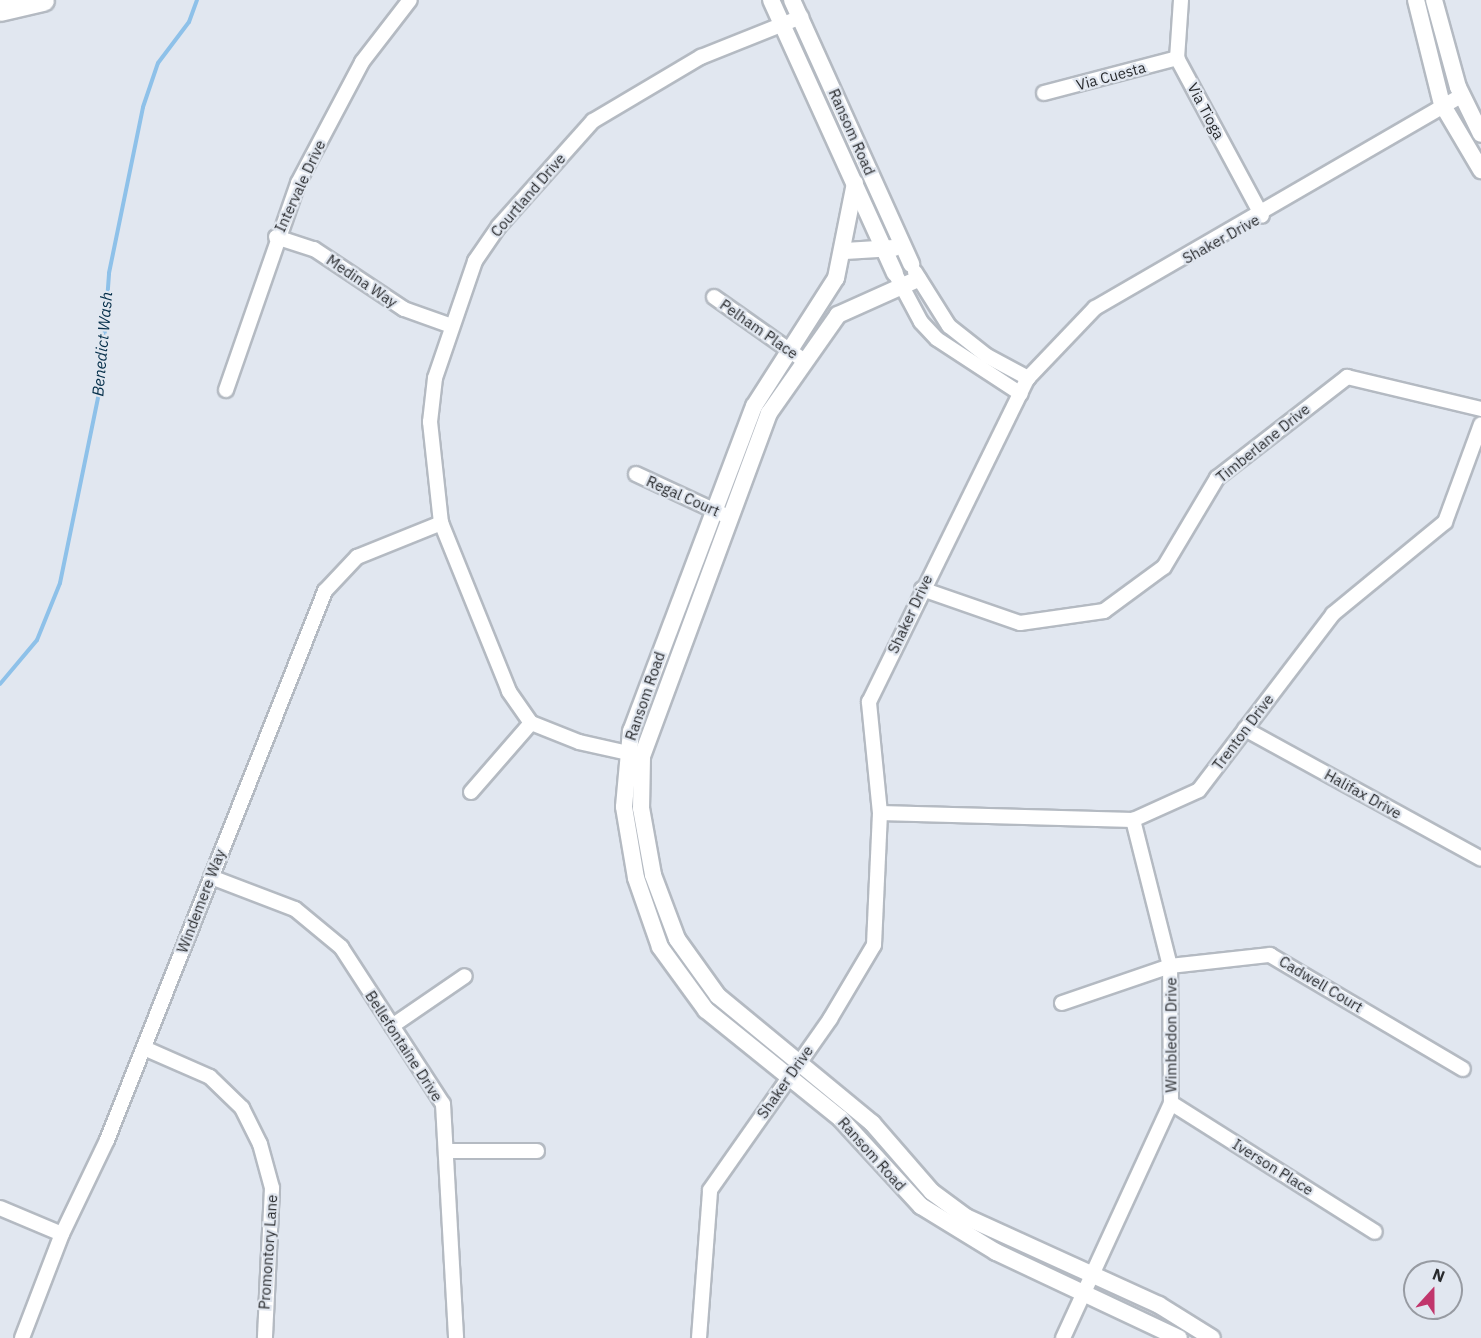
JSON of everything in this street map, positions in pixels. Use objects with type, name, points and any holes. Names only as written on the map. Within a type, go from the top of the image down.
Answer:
[{"type":"main road","points":[[0,10],[43,0]]},
{"type":"street","name":"Intervale Drive","points":[[226,390],[276,237],[362,62],[410,0]]},
{"type":"street","name":"Ransom Road","points":[[771,0],[898,280]]},
{"type":"street","name":"Ransom Road","points":[[792,0],[915,271],[850,306],[796,356],[754,406],[626,752],[628,843],[660,947],[706,1010],[872,1123],[914,1175],[966,1217],[1090,1272],[1212,1338]]},
{"type":"street","points":[[1177,58],[1181,0]]},
{"type":"street","points":[[1416,0],[1442,104],[1481,170]]},
{"type":"street","points":[[1434,0],[1461,96],[1481,134]]},
{"type":"street","name":"Courtland Drive","points":[[531,723],[499,668],[441,523],[430,422],[449,325],[475,261],[499,226],[593,121],[701,57],[801,17]]},
{"type":"street","name":"Via Cuesta","points":[[1044,93],[1177,58]]},
{"type":"street","name":"Via Tioga","points":[[1177,58],[1262,216]]},
{"type":"street","name":"Shaker Drive","points":[[699,1338],[710,1190],[874,945],[880,813],[869,702],[922,589],[1028,378],[1095,308],[1262,216],[1442,104],[1461,96]]},
{"type":"street","name":"Ransom Road","points":[[855,183],[845,251],[826,299],[769,413],[642,757],[645,842],[677,939],[718,996],[859,1136],[921,1206],[958,1233],[1179,1338]]},
{"type":"street","name":"Medina Way","points":[[276,237],[314,249],[404,309],[449,325]]},
{"type":"street","points":[[845,251],[904,248]]},
{"type":"street","points":[[915,271],[935,308],[965,342],[1028,378]]},
{"type":"street","points":[[898,280],[921,321],[956,356],[1021,394]]},
{"type":"street","name":"Pelham Place","points":[[714,297],[796,356]]},
{"type":"street","name":"Timberlane Drive","points":[[922,589],[1020,623],[1104,611],[1164,567],[1217,478],[1347,377],[1481,409]]},
{"type":"street","name":"Trenton Drive","points":[[880,813],[1133,820],[1199,790],[1333,614],[1445,522],[1481,424]]},
{"type":"street","name":"Regal Court","points":[[636,474],[731,518]]},
{"type":"street","name":"Windemere Way","points":[[22,1338],[62,1234],[144,1048],[325,591],[357,557],[441,523]]},
{"type":"street","points":[[471,792],[531,723],[579,742],[642,757]]},
{"type":"street","name":"Halifax Drive","points":[[1245,729],[1481,859]]},
{"type":"street","name":"Wimbledon Drive","points":[[1063,1338],[1090,1272],[1171,1103],[1170,966],[1133,820]]},
{"type":"street","name":"Bellefontaine Drive","points":[[211,877],[295,909],[340,947],[442,1104],[449,1151],[456,1338]]},
{"type":"street","name":"Cadwell Court","points":[[1062,1003],[1170,966],[1270,955],[1463,1069]]},
{"type":"street","points":[[392,1026],[465,976]]},
{"type":"street","name":"Promontory Lane","points":[[144,1048],[210,1077],[242,1108],[260,1144],[272,1188],[265,1338]]},
{"type":"street","name":"Iverson Place","points":[[1171,1103],[1375,1232]]},
{"type":"street","points":[[449,1151],[537,1151]]},
{"type":"street","points":[[0,1208],[62,1234]]},
{"type":"waterway","name":"Benedict Wash","points":[[0,684],[37,640],[60,583],[101,383],[109,273],[143,107],[158,63],[189,22],[197,0]]}]
